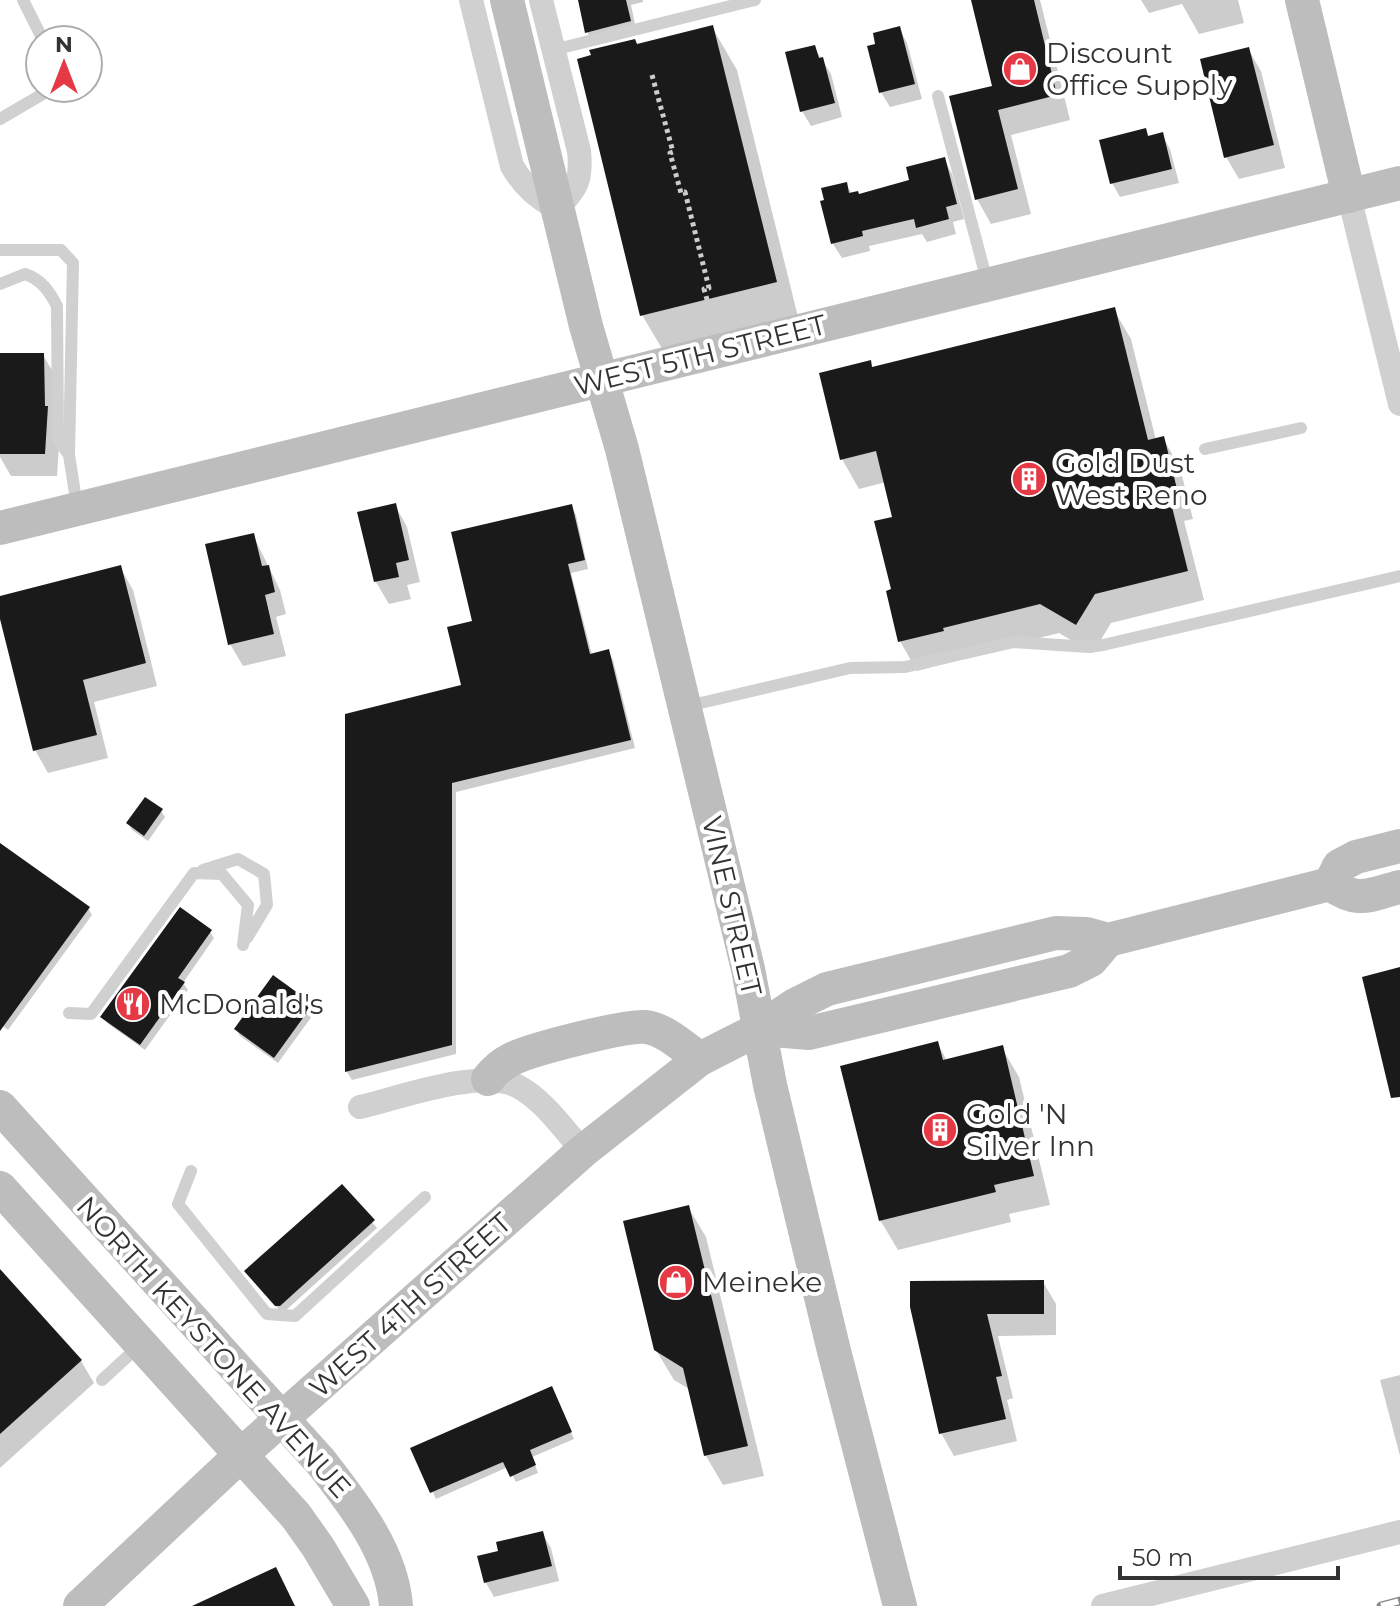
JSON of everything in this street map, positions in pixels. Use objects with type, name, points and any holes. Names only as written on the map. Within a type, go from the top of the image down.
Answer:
[{"type":"street","points":[[471,0],[512,166],[522,183],[557,209],[574,191],[581,172],[579,151],[541,0]]},
{"type":"street","name":"VINE STREET","points":[[507,0],[557,209],[618,434],[685,707],[748,969],[770,1085],[900,1606]]},
{"type":"street","points":[[1302,0],[1400,404]]},
{"type":"street","name":"WEST 5TH STREET","points":[[1,524],[77,509],[1400,183]]},
{"type":"street","points":[[1400,846],[1356,857],[1339,866],[1330,884],[1346,895],[1360,897],[1400,887]]},
{"type":"street","name":"WEST 4TH STREET","points":[[80,1606],[242,1454],[583,1151],[700,1059],[827,989],[862,979],[1056,933],[1086,934],[1108,940],[1330,884]]},
{"type":"street","points":[[488,1079],[497,1068],[513,1058],[541,1048],[644,1027],[662,1032],[700,1059]]},
{"type":"street","points":[[360,1107],[488,1079],[520,1087],[583,1151]]},
{"type":"street","name":"NORTH KEYSTONE AVENUE","points":[[0,1107],[321,1462],[361,1515],[385,1562],[395,1591],[396,1606]]},
{"type":"street","name":"NORTH KEYSTONE AVENUE","points":[[0,1188],[296,1516],[353,1606]]},
{"type":"street","points":[[1103,1606],[1400,1532]]},
{"type":"lane","points":[[23,0],[35,24]]},
{"type":"lane","points":[[553,50],[755,0]]},
{"type":"lane","points":[[938,96],[988,284]]},
{"type":"lane","points":[[0,119],[26,104]]},
{"type":"lane","points":[[0,250],[61,250],[73,263],[69,455],[77,509]]},
{"type":"lane","points":[[0,284],[25,274],[36,278],[48,289],[57,306],[58,439],[69,455]]},
{"type":"lane","points":[[1205,449],[1301,428]]},
{"type":"lane","points":[[685,707],[850,668],[914,665],[1014,642],[1089,647],[1103,645],[1400,576]]},
{"type":"lane","points":[[69,1013],[91,1014],[194,873],[238,859],[264,874],[267,905],[243,945],[248,905],[222,874],[194,873]]},
{"type":"lane","points":[[191,1171],[178,1204],[267,1314],[295,1316],[425,1197]]},
{"type":"lane","points":[[102,1380],[142,1344]]},
{"type":"path","points":[[652,75],[673,152],[670,153],[681,193],[685,192],[709,288],[704,289],[708,303]]},
{"type":"building","points":[[578,0],[626,0],[631,21],[585,33]]},
{"type":"building","points":[[971,0],[1034,0],[1057,95],[998,110],[1018,189],[975,200],[949,96],[992,86]]},
{"type":"building","points":[[713,25],[777,282],[640,316],[577,59],[591,55],[589,50],[635,39],[637,44]]},
{"type":"building","points":[[900,26],[915,84],[879,93],[867,46],[875,44],[873,33]]},
{"type":"building","points":[[815,45],[819,58],[823,57],[835,103],[800,112],[785,52]]},
{"type":"building","points":[[1249,47],[1274,145],[1224,158],[1200,59]]},
{"type":"building","points":[[1146,128],[1148,136],[1163,132],[1172,169],[1110,184],[1099,140]]},
{"type":"building","points":[[945,157],[957,204],[946,207],[949,219],[916,228],[914,219],[909,220],[862,231],[863,236],[831,244],[820,201],[824,200],[821,188],[847,182],[849,193],[858,191],[859,194],[909,180],[906,167]]},
{"type":"building","name":"Gold Dust West Reno","points":[[1115,307],[1148,440],[1164,436],[1177,489],[1168,491],[1188,571],[1095,594],[1076,625],[1040,604],[898,642],[886,591],[891,589],[874,521],[892,517],[876,451],[840,460],[819,373],[871,360],[872,367]]},
{"type":"building","points":[[0,353],[44,353],[45,406],[48,406],[45,454],[0,454]]},
{"type":"building","points":[[396,503],[409,560],[396,563],[399,577],[374,582],[357,512]]},
{"type":"building","points":[[572,504],[585,560],[568,564],[590,654],[609,649],[631,740],[452,783],[452,1045],[345,1072],[345,714],[461,685],[447,627],[472,621],[451,532]]},
{"type":"building","points":[[254,533],[262,566],[269,565],[275,592],[265,595],[274,634],[228,645],[205,544]]},
{"type":"building","points":[[121,565],[146,663],[83,680],[97,735],[33,751],[0,619],[0,596]]},
{"type":"building","points":[[145,797],[163,809],[144,836],[126,823]]},
{"type":"building","points":[[0,843],[90,907],[0,1031]]},
{"type":"building","points":[[180,907],[212,930],[178,978],[185,982],[140,1045],[100,1017]]},
{"type":"building","points":[[1400,967],[1400,1097],[1391,1098],[1362,977]]},
{"type":"building","points":[[273,975],[313,1004],[274,1058],[234,1029]]},
{"type":"building","name":"Gold 'N Silver Inn","points":[[938,1041],[943,1060],[1003,1045],[1034,1176],[994,1185],[996,1192],[879,1221],[840,1066]]},
{"type":"building","points":[[342,1184],[375,1220],[280,1306],[275,1306],[244,1271]]},
{"type":"building","points":[[689,1205],[748,1446],[704,1456],[683,1368],[654,1350],[623,1221]]},
{"type":"building","points":[[0,1269],[82,1360],[0,1434]]},
{"type":"building","points":[[1044,1280],[1044,1314],[987,1314],[1002,1376],[996,1377],[1006,1419],[939,1434],[910,1307],[910,1281]]},
{"type":"building","points":[[552,1386],[572,1432],[530,1450],[536,1465],[510,1477],[503,1462],[430,1493],[410,1448]]},
{"type":"building","points":[[543,1531],[552,1566],[484,1583],[477,1556],[498,1551],[496,1542]]},
{"type":"building","points":[[276,1567],[295,1606],[192,1606]]},
{"type":"railway","points":[[1381,1606],[1400,1601]]},
{"type":"place","name":"Discount Office Supply","points":[[1020,69]]},
{"type":"place","name":"Gold Dust West Reno","points":[[1029,479]]},
{"type":"place","name":"McDonald's","points":[[133,1004]]},
{"type":"place","name":"Gold 'N Silver Inn","points":[[940,1130]]},
{"type":"place","name":"Meineke","points":[[676,1282]]}]
